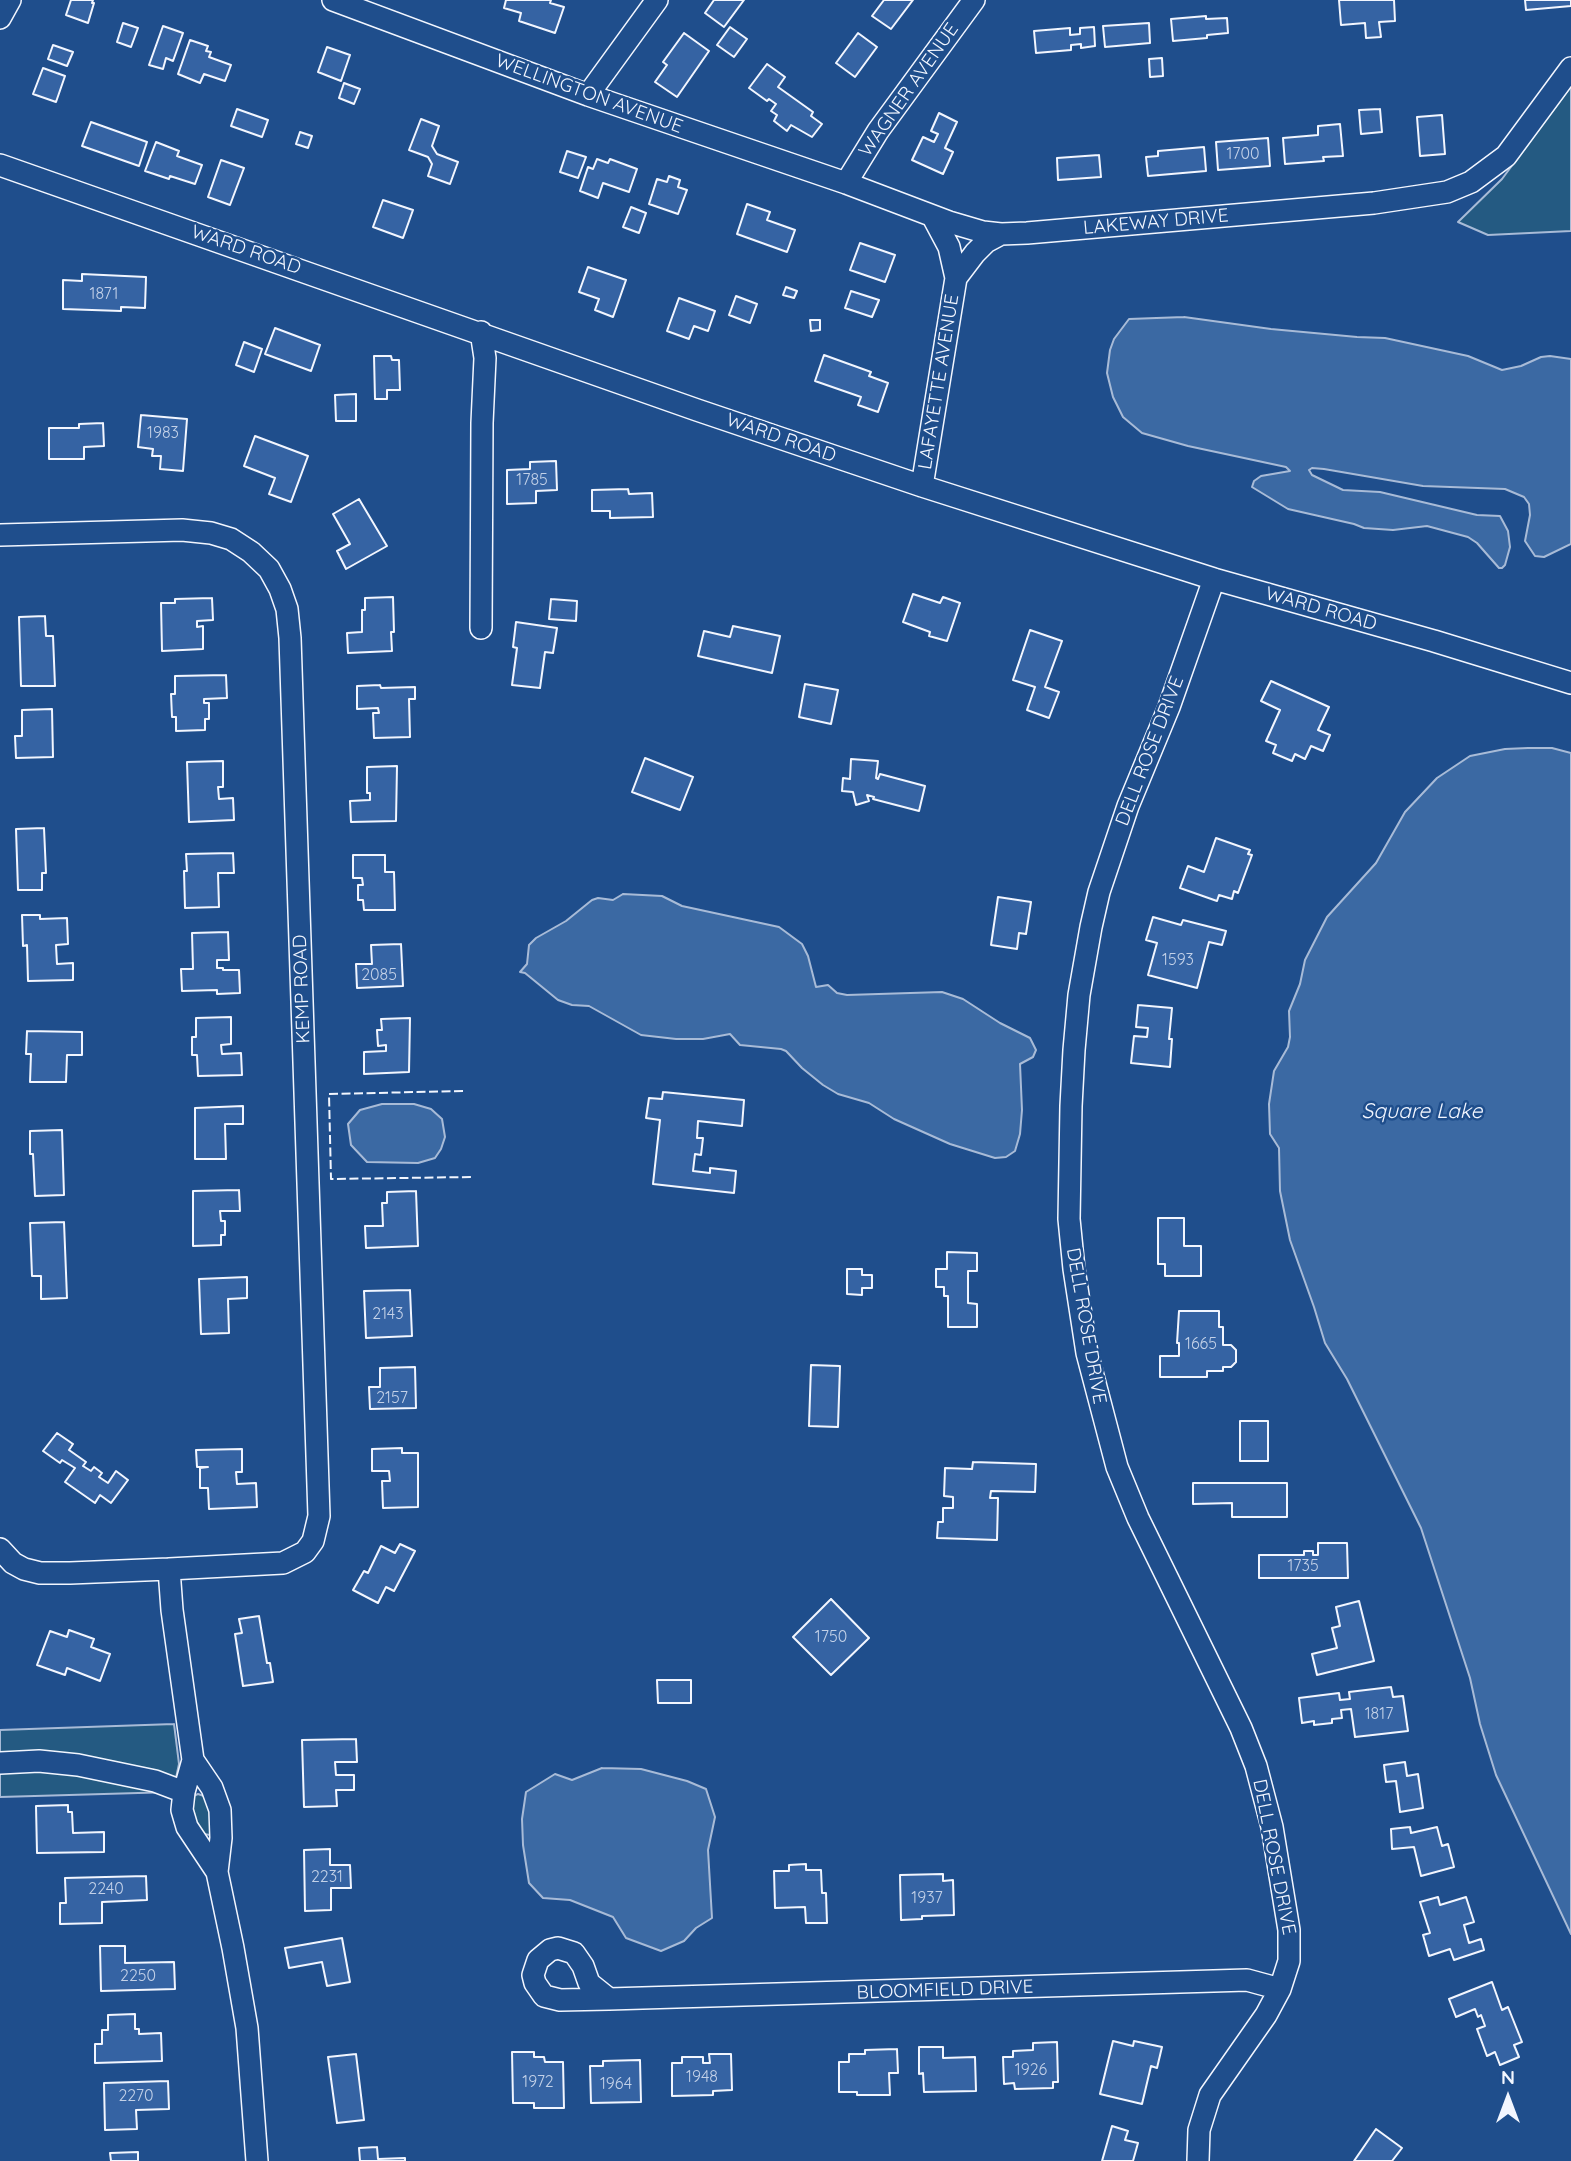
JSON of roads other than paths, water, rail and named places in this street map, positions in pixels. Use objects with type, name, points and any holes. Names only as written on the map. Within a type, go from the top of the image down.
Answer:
[{"type":"street","points":[[0,18],[10,0]]},
{"type":"street","name":"WELLINGTON AVENUE","points":[[335,0],[588,95],[846,183]]},
{"type":"street","points":[[588,95],[657,0]]},
{"type":"street","name":"WAGNER AVENUE","points":[[846,183],[878,131],[974,0]]},
{"type":"street","name":"LAKEWAY DRIVE","points":[[846,183],[933,216],[983,232],[1001,234],[1374,203],[1447,192],[1471,183],[1506,156],[1571,68]]},
{"type":"street","name":"WARD ROAD","points":[[0,165],[697,410],[922,486],[1214,579],[1434,640],[1571,683]]},
{"type":"street","name":"LAFAYETTE AVENUE","points":[[922,486],[956,278],[949,247],[933,216]]},
{"type":"street","name":"LAFAYETTE AVENUE","points":[[956,278],[986,242],[1001,234]]},
{"type":"street","points":[[481,332],[485,358],[481,628]]},
{"type":"street","name":"KEMP ROAD","points":[[0,535],[182,530],[211,533],[231,539],[269,569],[287,609],[319,1516],[313,1541],[305,1552],[282,1563],[40,1573],[13,1563],[0,1549]]},
{"type":"street","name":"DELL ROSE DRIVE","points":[[1198,2161],[1199,2130],[1210,2095],[1266,2015],[1280,1989],[1289,1961],[1290,1944],[1265,1796],[1241,1728],[1138,1518],[1118,1467],[1087,1353],[1069,1219],[1074,1051],[1079,995],[1091,927],[1099,892],[1128,806],[1169,707],[1214,579]]},
{"type":"street","points":[[169,1569],[192,1760],[182,1810],[187,1828],[216,1872],[236,1961],[247,2028],[257,2161]]},
{"type":"street","points":[[192,1760],[212,1788],[220,1810],[221,1838],[216,1872]]},
{"type":"street","points":[[0,1763],[39,1761],[78,1765],[155,1781],[184,1791]]},
{"type":"street","name":"BLOOMFIELD DRIVE","points":[[609,1999],[1247,1980],[1280,1989]]},
{"type":"water","points":[[1184,317],[1271,329],[1385,338],[1468,356],[1502,370],[1521,366],[1541,357],[1571,359],[1571,544],[1544,557],[1535,556],[1525,541],[1530,515],[1529,504],[1524,497],[1505,489],[1423,486],[1324,469],[1309,470],[1312,475],[1343,490],[1380,492],[1477,515],[1500,516],[1508,531],[1510,547],[1505,565],[1499,568],[1477,543],[1468,537],[1427,526],[1393,530],[1364,528],[1288,509],[1252,487],[1254,481],[1261,476],[1290,471],[1286,467],[1142,433],[1123,417],[1113,397],[1107,373],[1110,350],[1114,339],[1129,319]]},
{"type":"water","name":"Square Lake","points":[[1552,748],[1571,753],[1571,1934],[1496,1775],[1480,1724],[1470,1678],[1421,1528],[1347,1379],[1325,1343],[1290,1240],[1280,1191],[1279,1148],[1270,1134],[1269,1104],[1274,1071],[1288,1047],[1289,1011],[1300,984],[1305,960],[1327,917],[1376,863],[1405,812],[1437,778],[1470,756],[1505,749]]},
{"type":"water","points":[[623,894],[662,896],[682,906],[779,927],[802,944],[816,987],[828,985],[837,993],[847,995],[942,992],[963,999],[1000,1023],[1030,1038],[1036,1050],[1033,1057],[1020,1064],[1022,1110],[1015,1151],[1006,1157],[995,1158],[950,1144],[894,1119],[869,1103],[838,1094],[823,1085],[781,1049],[740,1045],[730,1034],[703,1039],[641,1035],[589,1006],[572,1005],[558,1000],[525,973],[520,972],[527,964],[529,945],[536,938],[566,921],[592,900],[613,900]]},
{"type":"water","points":[[382,1104],[414,1104],[431,1109],[442,1119],[445,1137],[435,1158],[418,1163],[367,1162],[351,1145],[348,1124],[360,1110]]},
{"type":"water","points":[[602,1768],[641,1769],[706,1789],[715,1817],[708,1850],[712,1918],[696,1928],[684,1941],[661,1951],[626,1938],[613,1917],[570,1900],[543,1898],[529,1883],[522,1819],[526,1792],[555,1774],[572,1780]]}]
